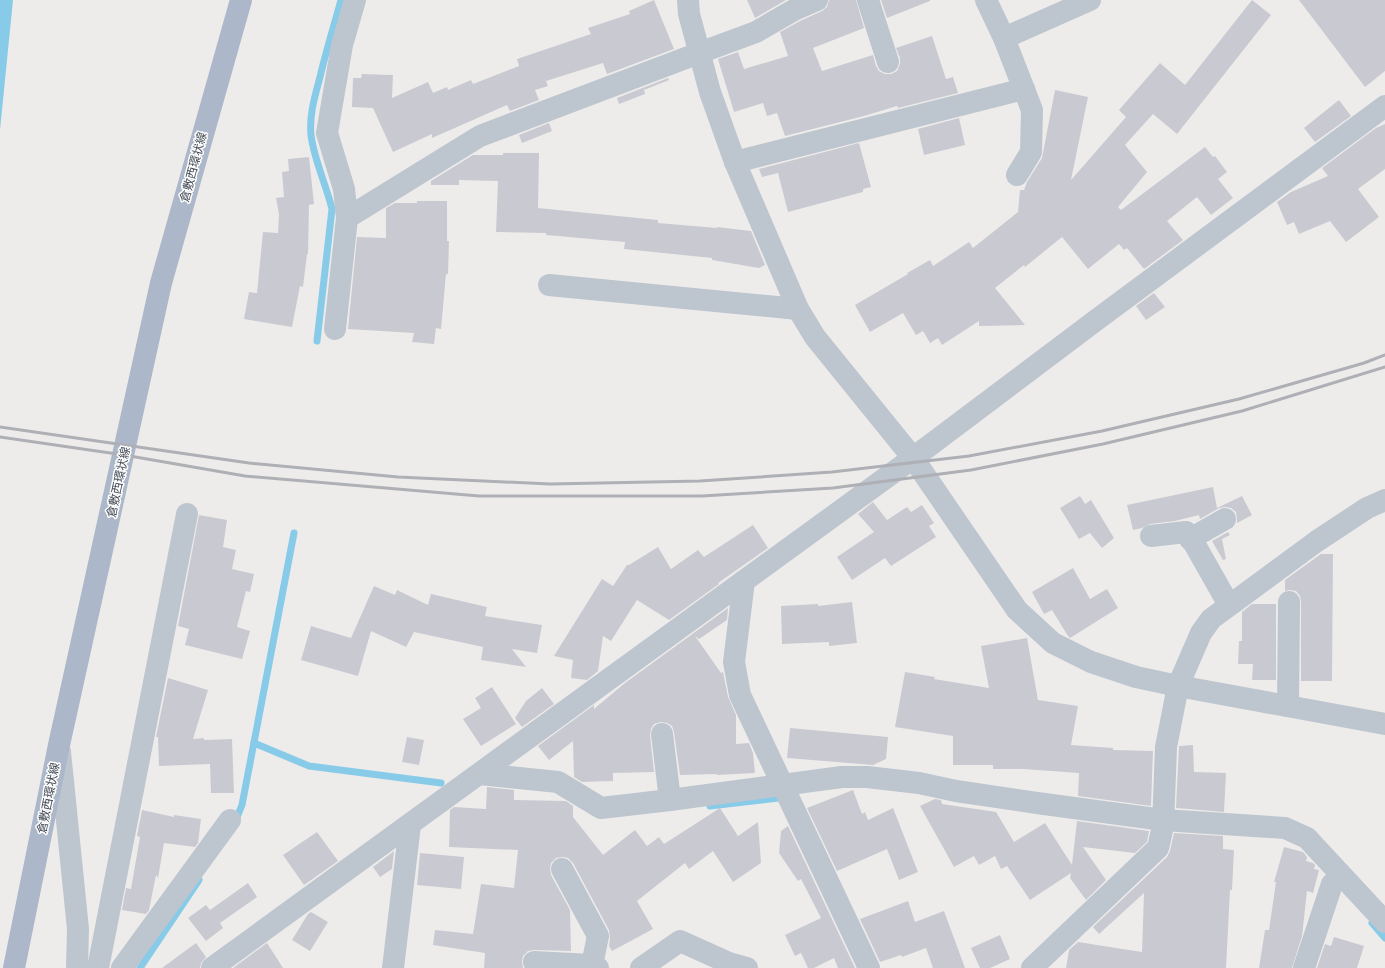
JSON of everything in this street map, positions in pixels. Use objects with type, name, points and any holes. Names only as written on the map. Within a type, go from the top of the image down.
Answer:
[{"type":"main road","name":"倉敷西環状線","points":[[14,968],[59,745],[161,283],[241,0]]},
{"type":"street","points":[[335,329],[347,218],[344,189],[327,133],[342,45],[356,0]]},
{"type":"street","points":[[688,0],[689,14],[710,92],[735,162],[798,309],[815,337],[913,458],[1017,610],[1053,643],[1091,662],[1136,677],[1385,724]]},
{"type":"street","points":[[347,218],[480,136],[756,32],[794,10],[817,0]]},
{"type":"street","points":[[868,0],[888,62]]},
{"type":"street","points":[[986,0],[1004,38],[1032,110],[1031,152],[1017,175]]},
{"type":"street","points":[[1004,38],[1090,0]]},
{"type":"street","points":[[735,162],[1024,89]]},
{"type":"street","points":[[212,968],[913,458],[1385,106]]},
{"type":"street","points":[[549,286],[798,309]]},
{"type":"street","points":[[1032,968],[1158,848],[1163,826],[1166,747],[1178,686],[1201,633],[1211,619],[1317,541],[1367,508],[1385,500]]},
{"type":"street","points":[[98,968],[187,514]]},
{"type":"street","points":[[1190,539],[1224,519]]},
{"type":"street","points":[[1151,536],[1186,532],[1229,605]]},
{"type":"street","points":[[744,581],[734,662],[740,695],[869,968]]},
{"type":"street","points":[[1288,706],[1289,602]]},
{"type":"street","points":[[662,734],[670,800]]},
{"type":"street","points":[[59,745],[78,929],[77,968]]},
{"type":"street","points":[[480,774],[558,782],[601,808],[842,777],[868,777],[919,783],[956,791],[1163,826],[1285,828],[1307,838],[1385,922]]},
{"type":"street","points":[[122,968],[230,820]]},
{"type":"street","points":[[393,968],[410,825]]},
{"type":"street","points":[[534,962],[595,967],[598,936],[562,869]]},
{"type":"street","points":[[1304,968],[1332,884]]},
{"type":"street","points":[[641,968],[680,941],[729,963],[747,968]]},
{"type":"water","points":[[0,0],[13,0],[0,130]]},
{"type":"building","points":[[654,0],[674,49],[607,74],[603,63],[546,81],[548,86],[535,90],[539,100],[510,111],[507,105],[432,138],[432,134],[393,152],[373,108],[352,107],[353,78],[361,78],[362,74],[393,75],[392,98],[428,82],[433,93],[447,87],[448,90],[471,80],[473,84],[519,66],[517,59],[591,34],[588,28],[630,14],[629,11]]},
{"type":"building","points":[[747,0],[786,0],[755,18]]},
{"type":"building","points":[[829,0],[856,0],[864,28],[813,48],[822,71],[873,55],[879,71],[885,74],[891,74],[897,71],[900,64],[900,58],[896,48],[932,36],[946,79],[953,77],[958,93],[898,108],[897,106],[785,136],[777,113],[767,116],[763,103],[734,112],[718,59],[738,52],[744,69],[788,56],[780,32],[822,11],[827,7]]},
{"type":"building","points":[[881,0],[930,0],[930,1],[887,18]]},
{"type":"building","points":[[1252,0],[1271,15],[1177,134],[1153,114],[1125,145],[1147,172],[1118,207],[1121,210],[1205,147],[1213,157],[1215,156],[1227,172],[1218,179],[1233,198],[1211,215],[1197,197],[1167,221],[1183,240],[1144,269],[1127,248],[1124,250],[1119,244],[1088,269],[1062,237],[1025,267],[1024,265],[995,288],[1025,325],[979,326],[979,321],[942,345],[938,338],[930,343],[923,331],[916,335],[903,313],[870,332],[855,305],[930,260],[933,266],[969,242],[973,248],[1018,212],[1020,190],[1024,190],[1027,182],[1042,158],[1055,90],[1088,97],[1071,180],[1126,117],[1119,110],[1160,63],[1185,85]]},
{"type":"building","points":[[1299,0],[1385,0],[1385,71],[1365,87]]},
{"type":"building","points":[[668,78],[669,80],[644,90],[645,94],[619,104],[617,98]]},
{"type":"building","points":[[1339,100],[1351,116],[1315,142],[1304,128]]},
{"type":"building","points":[[959,118],[965,145],[924,155],[918,129]]},
{"type":"building","points":[[549,123],[552,131],[522,143],[519,135]]},
{"type":"building","points":[[1385,124],[1385,169],[1358,189],[1379,217],[1346,242],[1330,221],[1299,234],[1294,222],[1287,225],[1277,202],[1291,192],[1328,176],[1322,168],[1376,128]]},
{"type":"building","points":[[859,143],[871,187],[863,189],[863,192],[788,212],[778,173],[762,177],[759,169]]},
{"type":"building","points":[[503,153],[539,153],[538,208],[658,220],[658,223],[751,231],[765,265],[759,268],[712,260],[712,258],[624,249],[625,242],[546,235],[546,233],[496,232],[498,181],[459,180],[459,185],[431,185],[431,181],[473,155],[503,155]]},
{"type":"building","points":[[309,157],[314,204],[309,205],[308,254],[303,287],[300,286],[292,327],[244,319],[249,292],[257,293],[263,232],[278,233],[279,214],[276,198],[284,197],[282,172],[289,171],[288,159]]},
{"type":"building","points":[[417,201],[447,201],[447,241],[449,241],[448,274],[446,274],[441,329],[436,328],[434,344],[412,342],[414,333],[348,329],[357,237],[386,238],[386,208],[395,203],[417,203]]},
{"type":"building","points":[[1154,293],[1165,307],[1146,320],[1136,306]]},
{"type":"building","points":[[1213,487],[1217,508],[1242,496],[1252,515],[1237,523],[1236,512],[1231,508],[1225,507],[1219,508],[1200,519],[1199,515],[1175,521],[1150,524],[1133,530],[1127,505]]},
{"type":"building","points":[[1080,496],[1085,504],[1091,500],[1114,538],[1102,548],[1090,533],[1079,539],[1060,508]]},
{"type":"building","points":[[873,502],[887,520],[907,507],[911,512],[922,505],[934,523],[929,526],[936,537],[891,566],[885,558],[852,580],[837,557],[874,532],[858,514]]},
{"type":"building","points":[[199,515],[227,520],[223,547],[236,550],[232,569],[254,574],[250,592],[246,591],[237,627],[250,631],[242,659],[185,645],[189,629],[178,626]]},
{"type":"building","points":[[753,525],[768,548],[669,620],[637,600],[611,641],[603,636],[598,671],[587,680],[571,678],[573,660],[554,656],[602,579],[613,586],[627,565],[658,547],[671,569],[698,550],[704,557]]},
{"type":"building","points":[[1228,532],[1230,535],[1222,539],[1226,559],[1223,560],[1212,541]]},
{"type":"building","points":[[1321,554],[1333,554],[1332,681],[1301,681],[1301,602],[1300,596],[1296,591],[1285,591],[1285,580]]},
{"type":"building","points":[[1073,568],[1090,599],[1107,589],[1118,608],[1070,638],[1052,610],[1044,614],[1032,592]]},
{"type":"building","points":[[374,586],[395,595],[397,590],[428,605],[431,594],[487,607],[485,616],[542,625],[537,653],[512,649],[526,667],[481,660],[483,647],[414,632],[406,647],[371,631],[358,676],[301,660],[311,626],[351,638]]},
{"type":"building","points":[[852,602],[857,643],[829,646],[829,642],[782,644],[781,606],[818,604],[818,606]]},
{"type":"building","points":[[1252,604],[1276,604],[1276,680],[1252,680],[1253,664],[1238,664],[1239,641],[1242,641],[1242,612]]},
{"type":"building","points":[[728,608],[727,620],[699,639],[695,636],[721,673],[723,672],[728,697],[736,715],[736,744],[749,743],[753,753],[755,773],[680,775],[672,726],[661,722],[654,724],[650,735],[654,772],[613,773],[613,781],[582,782],[574,777],[573,741],[549,760],[538,746],[594,705],[594,709],[625,683]]},
{"type":"building","points":[[1027,638],[1038,700],[1078,706],[1071,745],[1113,748],[1113,750],[1153,751],[1151,806],[1078,796],[1079,773],[1023,769],[993,769],[993,765],[953,765],[953,736],[895,727],[905,672],[935,677],[934,679],[989,688],[981,646]]},
{"type":"building","points":[[168,678],[208,690],[193,739],[232,739],[234,793],[211,793],[210,764],[159,766],[158,737],[156,737]]},
{"type":"building","points":[[492,687],[516,724],[481,746],[463,719],[481,708],[475,698]]},
{"type":"building","points":[[542,688],[554,704],[522,727],[515,718],[526,701]]},
{"type":"building","points":[[790,728],[888,737],[886,759],[873,765],[787,758]]},
{"type":"building","points":[[407,737],[424,740],[419,765],[402,762]]},
{"type":"building","points":[[1193,745],[1194,772],[1226,773],[1224,812],[1176,808],[1179,746]]},
{"type":"building","points":[[487,787],[514,790],[514,800],[566,801],[573,806],[573,817],[603,855],[635,830],[647,846],[659,837],[664,844],[720,808],[738,836],[758,822],[761,863],[733,882],[713,851],[689,869],[685,863],[637,901],[653,929],[612,951],[609,946],[609,930],[573,863],[568,858],[556,858],[551,863],[550,869],[551,875],[570,910],[571,951],[528,951],[523,956],[523,968],[484,968],[485,953],[433,945],[435,930],[473,934],[481,884],[514,888],[518,850],[449,847],[450,810],[454,807],[486,809]]},
{"type":"building","points":[[853,790],[862,814],[865,812],[868,820],[893,808],[918,872],[899,880],[887,849],[837,871],[807,808]]},
{"type":"building","points":[[935,799],[941,800],[942,804],[996,812],[1014,842],[1045,823],[1072,865],[1077,821],[1149,831],[1147,842],[1135,853],[1083,847],[1106,880],[1086,900],[1070,878],[1071,873],[1030,900],[1007,866],[1001,869],[995,856],[979,865],[974,856],[954,867],[920,806]]},
{"type":"building","points":[[142,810],[174,817],[174,815],[201,819],[198,843],[195,847],[164,843],[158,878],[156,875],[149,910],[146,914],[122,910],[126,888],[131,889],[140,837],[137,836]]},
{"type":"building","points":[[788,826],[855,968],[838,968],[834,958],[814,968],[808,968],[801,953],[795,956],[785,935],[821,918],[801,879],[798,881],[779,853],[781,831]]},
{"type":"building","points":[[317,832],[338,861],[304,885],[283,855]]},
{"type":"building","points":[[1174,833],[1223,836],[1223,849],[1234,850],[1232,890],[1230,890],[1226,968],[1066,968],[1069,950],[1078,942],[1142,952],[1144,893],[1099,934],[1093,927],[1167,857]]},
{"type":"building","points":[[1284,847],[1303,852],[1307,857],[1306,861],[1313,863],[1315,865],[1314,869],[1319,870],[1313,893],[1307,891],[1302,936],[1292,968],[1259,968],[1265,930],[1269,930],[1276,882],[1274,882]]},
{"type":"building","points":[[394,851],[392,869],[380,877],[373,867]]},
{"type":"building","points":[[420,853],[464,857],[461,889],[417,885]]},
{"type":"building","points":[[248,883],[257,897],[220,923],[223,928],[206,941],[188,918],[206,905],[210,910]]},
{"type":"building","points":[[908,901],[915,922],[944,911],[965,968],[933,968],[926,948],[902,957],[901,955],[880,962],[860,919]]},
{"type":"building","points":[[311,912],[328,922],[310,951],[292,940],[308,914]]},
{"type":"building","points":[[1000,935],[1010,959],[990,968],[980,968],[971,948]]},
{"type":"building","points":[[1334,937],[1364,946],[1357,968],[1317,968],[1325,944],[1331,946]]},
{"type":"building","points":[[196,943],[206,957],[201,963],[200,968],[162,968]]},
{"type":"building","points":[[267,943],[283,968],[233,968]]},
{"type":"waterway","points":[[317,341],[332,209],[315,154],[311,135],[311,120],[316,91],[341,0]]},
{"type":"waterway","points":[[235,822],[242,805],[294,533]]},
{"type":"waterway","points":[[254,743],[309,766],[441,783]]},
{"type":"waterway","points":[[710,806],[778,798]]},
{"type":"waterway","points":[[140,968],[199,880]]},
{"type":"waterway","points":[[1372,923],[1385,938]]},
{"type":"railway","points":[[0,427],[249,463],[398,477],[550,484],[700,481],[832,472],[969,456],[1102,431],[1239,399],[1364,363],[1385,355]]},
{"type":"railway","points":[[0,437],[124,455],[245,476],[479,496],[702,496],[833,488],[971,470],[1103,444],[1242,411],[1385,367]]}]
